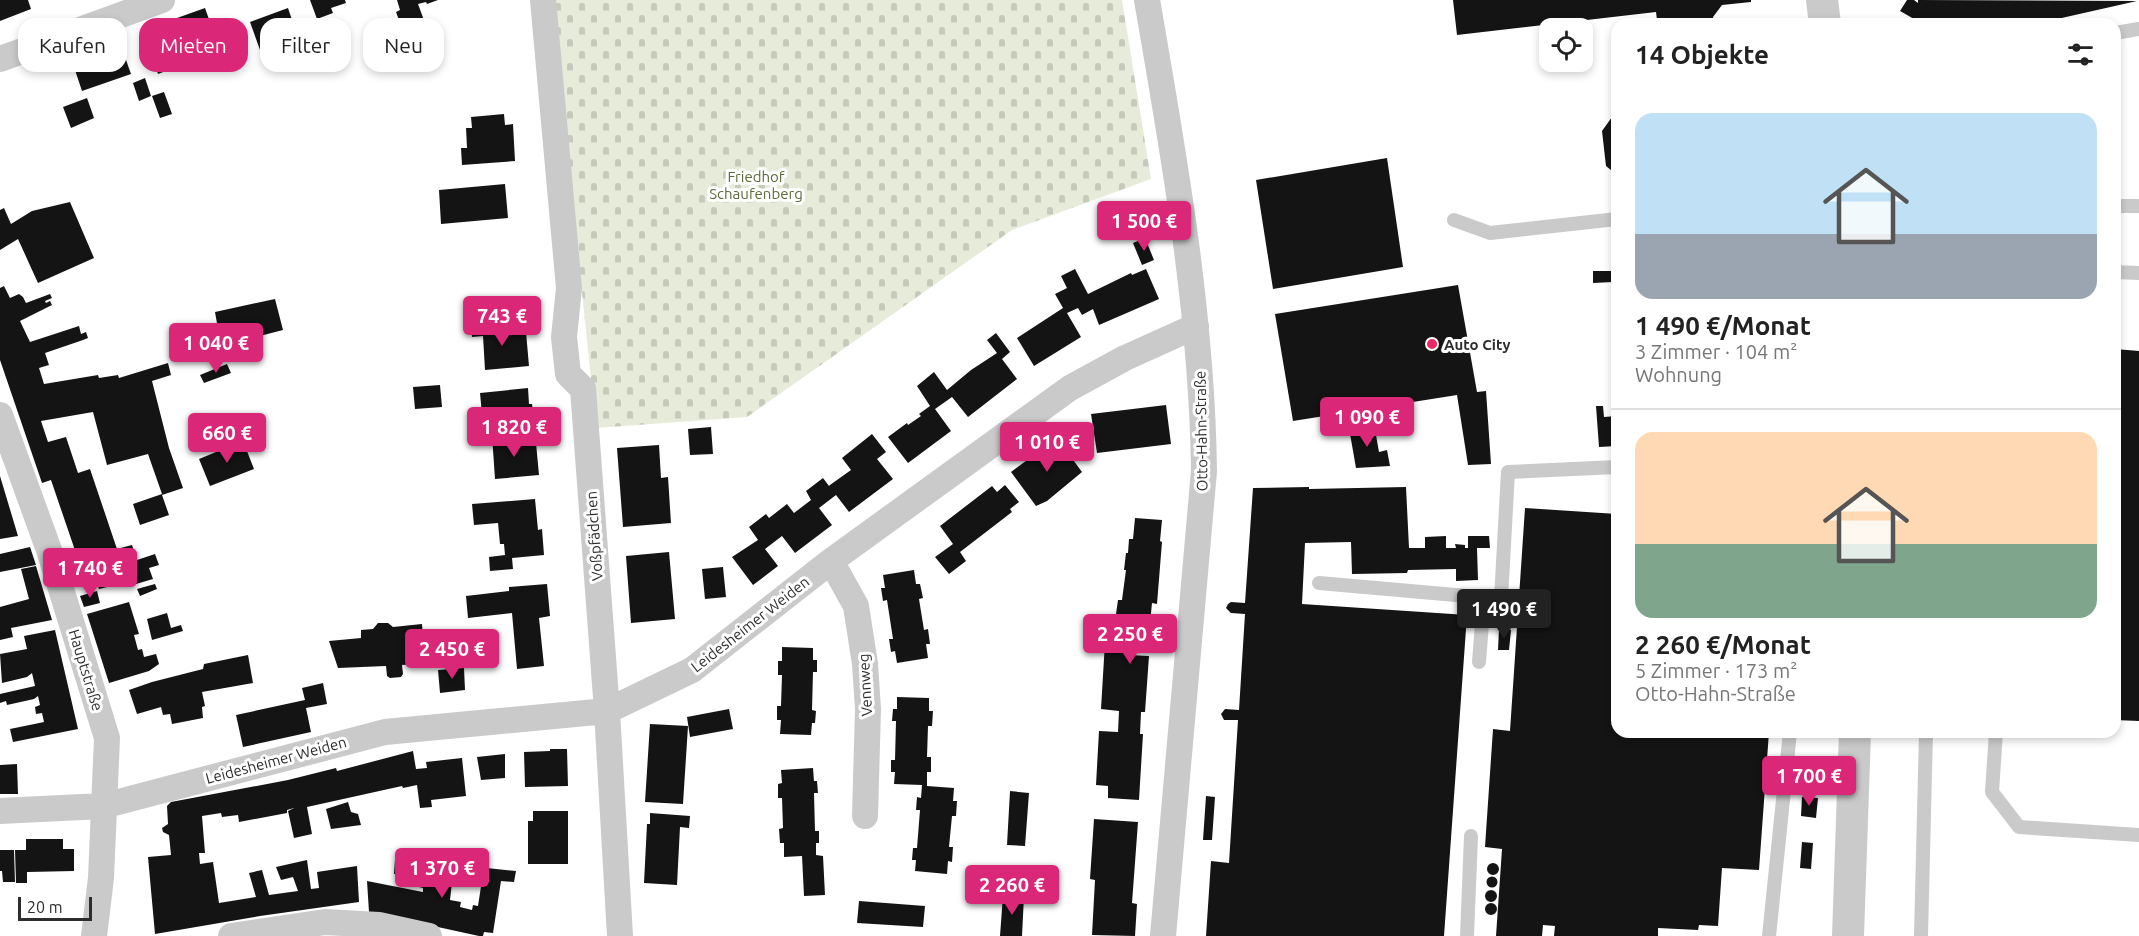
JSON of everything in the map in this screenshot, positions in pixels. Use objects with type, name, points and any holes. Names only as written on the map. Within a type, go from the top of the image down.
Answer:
[{"type":"street","points":[[0,59],[162,0]]},
{"type":"street","name":"Voßpfädchen","points":[[543,0],[569,288],[564,337],[568,374],[583,389],[607,711],[620,936]]},
{"type":"street","name":"Otto-Hahn-Straße","points":[[1147,0],[1175,166],[1196,326],[1203,406],[1204,471],[1163,936]]},
{"type":"street","points":[[1822,0],[1824,18]]},
{"type":"street","name":"Leidesheimer Weiden","points":[[0,811],[104,806],[385,732],[607,711],[692,670],[831,561],[1070,387],[1125,358],[1196,326]]},
{"type":"street","name":"Hauptstraße","points":[[0,415],[50,550],[107,738],[101,878],[94,936]]},
{"type":"street","name":"Vennweg","points":[[831,561],[856,606],[866,664],[868,709],[865,816]]},
{"type":"street","points":[[1848,936],[1855,738]]},
{"type":"street","points":[[231,936],[325,922],[379,925],[429,936]]},
{"type":"lane","points":[[2121,32],[2139,29]]},
{"type":"lane","points":[[2121,206],[2139,206]]},
{"type":"lane","points":[[1454,220],[1490,232],[1611,220]]},
{"type":"lane","points":[[2121,272],[2139,273]]},
{"type":"lane","points":[[1319,583],[1501,599],[1508,472],[1611,467]]},
{"type":"lane","points":[[1479,662],[1484,598]]},
{"type":"lane","points":[[1769,936],[1789,738]]},
{"type":"lane","points":[[1921,936],[1926,738]]},
{"type":"lane","points":[[1996,738],[1992,792],[2019,827],[2139,835]]},
{"type":"lane","points":[[1467,936],[1471,836]]},
{"type":"green space","name":"Friedhof Schaufenberg","points":[[552,0],[1122,0],[1151,179],[1012,230],[747,417],[596,428]]},
{"type":"building","points":[[0,0],[28,0],[31,9],[0,21]]},
{"type":"building","points":[[310,0],[345,0],[346,3],[331,8],[333,13],[317,18]]},
{"type":"building","points":[[397,0],[438,0],[418,4],[423,18],[398,18],[396,12],[400,10]]},
{"type":"building","points":[[1453,0],[1751,0],[1751,2],[1722,5],[1713,18],[1657,18],[1656,12],[1593,19],[1539,18],[1539,26],[1457,35]]},
{"type":"building","points":[[1907,0],[1914,0],[1918,3],[1918,0],[2137,1],[2062,18],[1912,18],[1900,11]]},
{"type":"building","points":[[205,8],[209,18],[177,18]]},
{"type":"building","points":[[288,8],[291,18],[261,18]]},
{"type":"building","points":[[260,18],[260,50],[250,22]]},
{"type":"building","points":[[127,63],[131,74],[82,91],[76,72],[127,72]]},
{"type":"building","points":[[145,78],[151,96],[139,101],[133,83]]},
{"type":"building","points":[[164,92],[172,114],[160,118],[152,96]]},
{"type":"building","points":[[87,98],[94,118],[71,128],[63,107]]},
{"type":"building","points":[[504,114],[505,125],[513,124],[515,161],[462,165],[461,148],[467,148],[466,128],[472,128],[471,117]]},
{"type":"building","points":[[1611,118],[1611,170],[1606,166],[1602,131]]},
{"type":"building","points":[[1387,158],[1403,267],[1273,289],[1256,180]]},
{"type":"building","points":[[505,184],[508,218],[441,224],[439,190]]},
{"type":"building","points":[[70,202],[94,258],[38,283],[18,239],[0,250],[0,210],[4,208],[11,224],[32,211]]},
{"type":"building","points":[[1145,238],[1154,260],[1142,265],[1133,243]]},
{"type":"building","points":[[1075,269],[1088,294],[1131,273],[1132,275],[1146,269],[1159,299],[1099,325],[1093,309],[1082,315],[1078,308],[1067,313],[1081,337],[1034,366],[1017,338],[1063,308],[1055,294],[1067,288],[1061,276]]},
{"type":"building","points":[[1593,271],[1611,271],[1611,282],[1593,283]]},
{"type":"building","points":[[1458,285],[1477,392],[1486,391],[1491,464],[1468,465],[1457,395],[1293,421],[1275,314]]},
{"type":"building","points":[[4,286],[10,298],[19,294],[26,303],[50,294],[52,298],[45,301],[46,303],[50,301],[52,305],[20,321],[30,342],[79,326],[81,334],[86,332],[88,338],[45,353],[49,365],[39,368],[44,384],[98,375],[99,378],[118,375],[119,378],[168,363],[171,375],[152,381],[169,448],[183,488],[162,495],[169,515],[140,525],[133,504],[162,494],[148,454],[107,465],[93,412],[41,421],[48,442],[66,437],[78,473],[90,469],[117,549],[132,545],[137,560],[155,554],[159,565],[149,568],[153,579],[136,584],[130,567],[107,574],[111,586],[99,589],[95,578],[101,576],[95,557],[79,562],[51,480],[42,483],[0,360],[0,288]]},
{"type":"building","points":[[275,299],[283,330],[221,346],[215,312]]},
{"type":"building","points":[[496,319],[497,334],[526,332],[529,366],[485,370],[483,336],[472,337],[471,325]]},
{"type":"building","points":[[996,333],[1010,352],[1002,359],[1017,379],[968,417],[952,397],[935,409],[951,431],[908,463],[888,437],[921,416],[919,414],[930,406],[917,386],[934,372],[947,390],[971,370],[997,353],[987,340]]},
{"type":"building","points":[[2121,350],[2139,351],[2139,721],[2121,720]]},
{"type":"building","points":[[227,364],[231,373],[204,383],[200,375]]},
{"type":"building","points":[[440,385],[442,407],[415,409],[413,387]]},
{"type":"building","points":[[528,388],[529,404],[532,404],[534,421],[483,425],[480,393]]},
{"type":"building","points":[[1166,405],[1171,444],[1097,453],[1091,414]]},
{"type":"building","points":[[1596,406],[1603,406],[1604,417],[1611,416],[1611,446],[1599,447]]},
{"type":"building","points":[[1374,424],[1379,452],[1387,450],[1390,466],[1356,468],[1349,428]]},
{"type":"building","points":[[711,427],[713,454],[690,455],[688,429]]},
{"type":"building","points":[[515,434],[516,445],[536,443],[539,475],[495,479],[492,435]]},
{"type":"building","points":[[872,434],[886,452],[877,459],[893,479],[849,512],[836,495],[819,508],[832,525],[795,553],[782,536],[765,549],[778,566],[753,585],[732,557],[758,540],[749,527],[766,514],[769,518],[787,504],[794,513],[811,500],[806,491],[823,478],[829,486],[851,470],[842,458]]},
{"type":"building","points":[[1057,438],[1082,472],[1047,501],[1036,506],[1011,472]]},
{"type":"building","points":[[243,441],[254,469],[210,486],[199,459]]},
{"type":"building","points":[[659,445],[661,478],[668,477],[671,523],[623,527],[617,448]]},
{"type":"building","points":[[0,476],[18,536],[0,539]]},
{"type":"building","points":[[1005,485],[1019,502],[1010,509],[1012,512],[960,552],[966,561],[949,574],[935,557],[953,544],[940,526],[992,486],[997,492]]},
{"type":"building","points":[[1309,487],[1309,489],[1406,487],[1409,548],[1425,548],[1425,537],[1446,536],[1446,548],[1456,548],[1455,544],[1465,545],[1465,548],[1468,548],[1468,536],[1489,536],[1490,548],[1477,548],[1478,580],[1456,581],[1456,569],[1352,574],[1351,542],[1305,543],[1302,604],[1467,615],[1444,936],[1206,936],[1211,861],[1229,863],[1238,720],[1224,720],[1221,714],[1225,709],[1239,710],[1245,614],[1231,613],[1226,608],[1231,602],[1245,603],[1253,488]]},
{"type":"building","points":[[535,499],[538,530],[542,529],[544,555],[512,558],[513,569],[490,571],[489,557],[505,555],[504,544],[500,544],[498,523],[474,525],[472,504]]},
{"type":"building","points":[[1525,508],[1611,514],[1611,738],[1769,738],[1759,870],[1722,868],[1718,926],[1699,925],[1698,930],[1658,928],[1658,936],[1554,936],[1555,926],[1543,925],[1542,936],[1496,936],[1502,849],[1485,847],[1493,729],[1510,731]]},
{"type":"building","points":[[1135,518],[1162,520],[1157,604],[1152,603],[1149,634],[1146,634],[1145,645],[1129,644],[1128,655],[1149,656],[1145,712],[1141,712],[1140,734],[1143,734],[1139,800],[1108,798],[1108,786],[1096,785],[1099,731],[1118,732],[1119,711],[1101,709],[1105,642],[1117,643],[1118,632],[1113,631],[1115,614],[1118,600],[1122,600],[1126,553],[1128,553],[1129,539],[1133,539]]},
{"type":"building","points":[[30,547],[36,565],[0,572],[0,554]]},
{"type":"building","points":[[669,552],[675,619],[631,623],[626,556]]},
{"type":"building","points":[[36,566],[52,620],[11,628],[13,637],[0,640],[0,607],[29,599],[21,569]]},
{"type":"building","points":[[723,567],[726,597],[705,599],[702,569]]},
{"type":"building","points":[[914,570],[916,584],[920,584],[923,598],[919,599],[924,630],[928,629],[930,644],[926,644],[928,658],[897,663],[895,651],[891,652],[889,639],[893,639],[887,600],[883,601],[881,588],[885,588],[883,575]]},
{"type":"building","points":[[155,584],[157,589],[140,596],[137,589]]},
{"type":"building","points":[[547,584],[550,616],[539,618],[544,666],[517,669],[512,613],[468,618],[466,596],[509,591],[509,587]]},
{"type":"building","points":[[97,591],[100,603],[84,607],[80,596]]},
{"type":"building","points":[[129,602],[139,634],[134,635],[138,650],[142,649],[144,657],[156,654],[159,664],[149,671],[109,683],[87,614]]},
{"type":"building","points":[[167,613],[171,628],[181,625],[183,631],[152,640],[147,619]]},
{"type":"building","points":[[378,623],[388,623],[393,627],[422,624],[425,663],[402,665],[401,677],[390,678],[387,676],[386,666],[338,668],[329,641],[361,638],[361,630],[373,629]]},
{"type":"building","points":[[55,630],[78,729],[13,742],[10,729],[44,722],[42,713],[36,714],[35,707],[40,705],[38,696],[7,705],[6,701],[0,703],[0,694],[35,686],[32,673],[27,677],[2,683],[0,654],[27,649],[24,636]]},
{"type":"building","points":[[1499,630],[1511,630],[1509,650],[1498,650]]},
{"type":"building","points":[[782,647],[813,648],[813,660],[817,660],[817,672],[813,672],[812,710],[816,711],[811,735],[780,734],[781,720],[777,720],[777,706],[781,706],[782,675],[778,675],[778,661],[782,661]]},
{"type":"building","points":[[248,655],[253,683],[202,692],[205,706],[202,707],[203,718],[172,724],[170,714],[163,715],[161,707],[137,714],[129,690],[203,669],[204,664]]},
{"type":"building","points":[[464,668],[465,690],[440,693],[438,670]]},
{"type":"building","points":[[323,683],[327,704],[306,708],[311,732],[243,747],[236,715],[305,700],[302,688]]},
{"type":"building","points":[[897,697],[929,698],[929,711],[933,711],[932,726],[928,726],[927,757],[931,757],[931,772],[927,772],[927,786],[954,788],[953,801],[957,801],[956,816],[952,816],[949,847],[953,847],[952,862],[948,861],[947,874],[915,871],[916,860],[912,860],[913,848],[917,848],[920,810],[916,810],[917,797],[921,798],[922,785],[894,784],[895,772],[891,772],[891,760],[895,760],[896,721],[892,721],[893,709],[897,709]]},
{"type":"building","points":[[729,709],[733,729],[690,737],[687,717]]},
{"type":"building","points":[[650,724],[688,726],[683,804],[645,802]]},
{"type":"building","points":[[550,749],[567,749],[568,786],[525,787],[524,752],[550,751]]},
{"type":"building","points":[[413,751],[416,769],[427,768],[426,762],[462,758],[466,796],[431,800],[432,807],[420,808],[417,785],[403,788],[402,786],[307,807],[312,834],[294,838],[288,811],[294,808],[287,810],[287,813],[239,822],[238,815],[222,817],[221,813],[202,816],[205,853],[199,853],[200,864],[213,862],[219,903],[256,897],[249,873],[262,870],[269,895],[298,891],[293,877],[281,880],[276,867],[307,860],[311,889],[319,888],[317,872],[357,866],[359,902],[155,934],[148,857],[171,855],[169,835],[163,832],[162,828],[168,824],[167,806],[171,802],[288,780],[336,768],[337,771]]},
{"type":"building","points":[[505,754],[505,778],[481,780],[477,757]]},
{"type":"building","points":[[17,764],[18,794],[0,794],[0,765]]},
{"type":"building","points":[[813,768],[818,793],[814,793],[815,831],[819,831],[816,855],[823,856],[825,895],[804,896],[802,856],[784,857],[784,843],[780,843],[779,829],[783,828],[782,798],[778,798],[778,784],[782,783],[781,770]]},
{"type":"building","points":[[1010,791],[1029,793],[1025,846],[1007,845]]},
{"type":"building","points":[[1206,796],[1215,797],[1212,840],[1203,840]]},
{"type":"building","points":[[1802,797],[1818,798],[1816,818],[1801,816]]},
{"type":"building","points":[[348,802],[351,812],[358,814],[361,825],[331,829],[326,809]]},
{"type":"building","points":[[533,811],[568,811],[568,864],[528,864],[528,821],[533,821]]},
{"type":"building","points":[[650,813],[690,816],[689,828],[680,827],[677,885],[644,883],[647,824],[650,824]]},
{"type":"building","points":[[1094,819],[1138,822],[1132,903],[1137,904],[1135,936],[1092,935],[1095,880],[1090,879]]},
{"type":"building","points":[[26,839],[63,839],[63,849],[74,849],[74,871],[27,872],[27,883],[16,883],[15,850],[26,850]]},
{"type":"building","points":[[1802,842],[1813,843],[1811,869],[1800,868]]},
{"type":"building","points":[[0,850],[14,850],[15,882],[3,882],[2,871],[0,871]]},
{"type":"building","points":[[395,860],[414,861],[413,875],[394,874]]},
{"type":"building","points":[[420,861],[454,864],[450,900],[461,902],[460,907],[472,910],[473,905],[478,906],[482,880],[467,879],[468,866],[516,871],[514,882],[501,881],[493,933],[484,932],[483,936],[479,936],[369,912],[367,881],[423,892],[423,888],[419,887]]},
{"type":"building","points":[[1495,863],[1499,869],[1495,875],[1491,875],[1487,867]]},
{"type":"building","points":[[1492,876],[1498,882],[1492,888],[1486,882]]},
{"type":"building","points":[[1491,890],[1497,896],[1491,902],[1485,896]]},
{"type":"building","points":[[1003,895],[1024,896],[1022,936],[1000,936]]},
{"type":"building","points":[[859,901],[925,906],[923,927],[857,923]]},
{"type":"building","points":[[1491,903],[1497,909],[1491,915],[1485,909]]},
{"type":"place","name":"Auto City","points":[[1432,344]]}]
